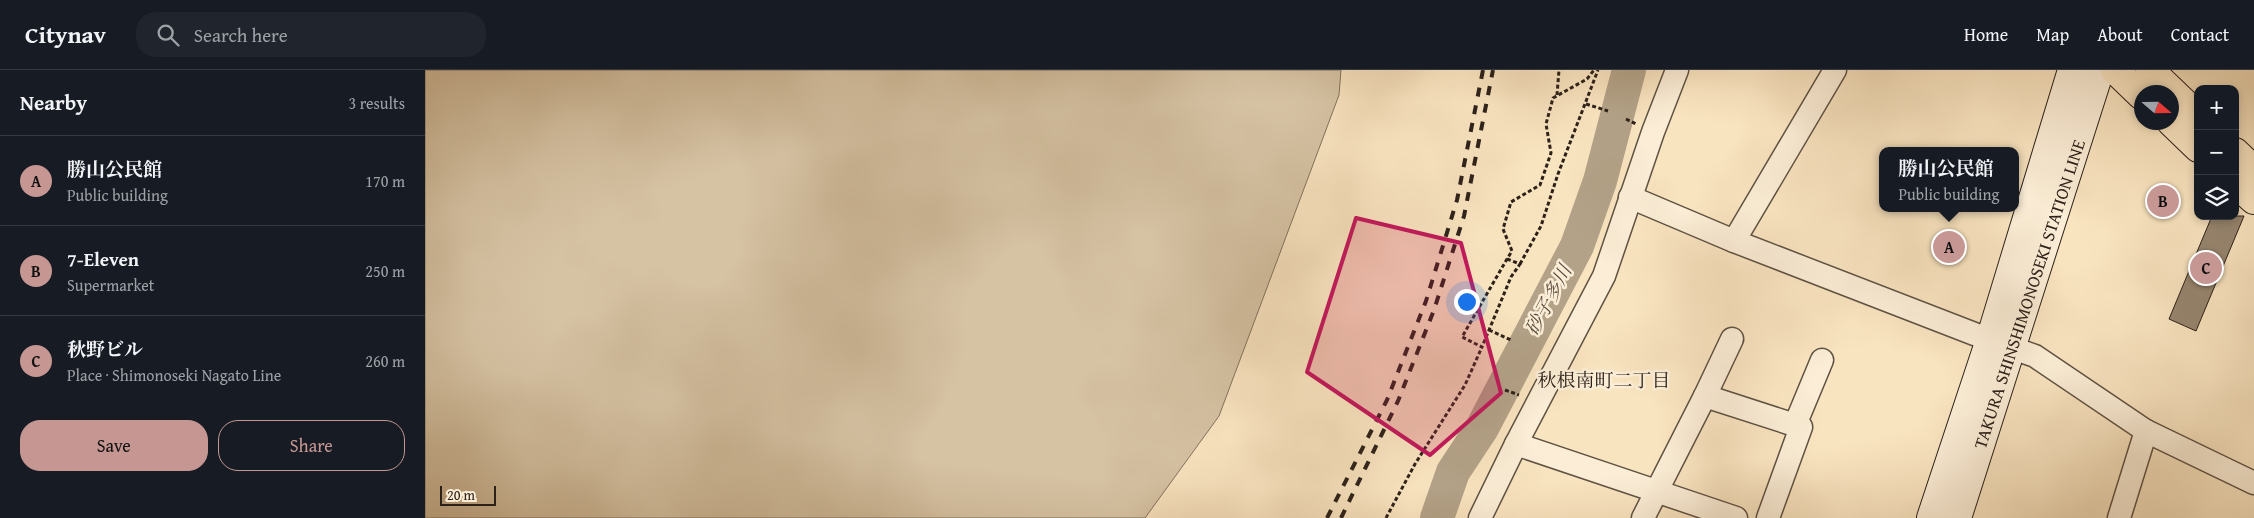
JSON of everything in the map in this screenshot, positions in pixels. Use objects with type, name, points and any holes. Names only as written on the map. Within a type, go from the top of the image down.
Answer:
[{"type":"main road","name":"TAKURA SHINSHIMONOSEKI STATION LINE","points":[[1957,518],[2072,70]]},
{"type":"main road","name":"TAKURA SHINSHIMONOSEKI STATION LINE","points":[[1931,518],[2001,344],[2099,70]]},
{"type":"main road","points":[[2115,70],[2134,88]]},
{"type":"main road","points":[[2150,70],[2194,112]]},
{"type":"main road","points":[[2179,130],[2194,144]]},
{"type":"main road","points":[[2239,156],[2254,170]]},
{"type":"main road","points":[[2239,187],[2254,200]]},
{"type":"street","points":[[1481,518],[1516,444],[1604,276],[1630,197],[1677,70]]},
{"type":"street","points":[[1734,241],[1835,70]]},
{"type":"street","points":[[1630,197],[1734,241],[2035,356],[2146,431],[2254,483]]},
{"type":"street","points":[[1643,518],[1705,396],[1731,339]]},
{"type":"street","points":[[1795,425],[1823,360]]},
{"type":"street","points":[[1705,396],[1801,427],[1768,518]]},
{"type":"street","points":[[2119,518],[2146,431]]},
{"type":"street","points":[[1516,444],[1736,518]]},
{"type":"path","points":[[1557,95],[1559,70]]},
{"type":"path","points":[[1482,347],[1462,337],[1512,251],[1503,229],[1511,202],[1541,185],[1551,153],[1546,124],[1553,98],[1587,79],[1594,70]]},
{"type":"path","points":[[1386,518],[1415,464],[1465,385],[1511,277],[1541,226],[1558,174],[1598,70]]},
{"type":"path","points":[[1586,104],[1608,111]]},
{"type":"path","points":[[1507,259],[1520,264]]},
{"type":"path","points":[[1489,330],[1511,340]]},
{"type":"highlighted area","points":[[1356,218],[1461,243],[1501,393],[1430,455],[1307,372]]},
{"type":"shaded area","points":[[425,70],[1341,70],[1339,95],[1219,416],[1145,518],[425,518]]},
{"type":"building","points":[[2239,216],[2244,216],[2196,331],[2169,319],[2210,220],[2239,220]]},
{"type":"waterway","name":"砂子多川","points":[[1437,518],[1453,472],[1482,428],[1577,246],[1600,181],[1629,70]]},
{"type":"railway","points":[[1327,518],[1387,400],[1426,301],[1457,200],[1483,70]]},
{"type":"railway","points":[[1341,518],[1398,401],[1434,310],[1464,216],[1493,70]]},
{"type":"place","name":"7-Eleven","points":[[2163,201]]},
{"type":"place","name":"勝山公民館","points":[[1949,247]]},
{"type":"place","name":"秋野ビル","points":[[2206,268]]},
{"type":"district","name":"秋根南町二丁目","points":[[1604,380]]}]
